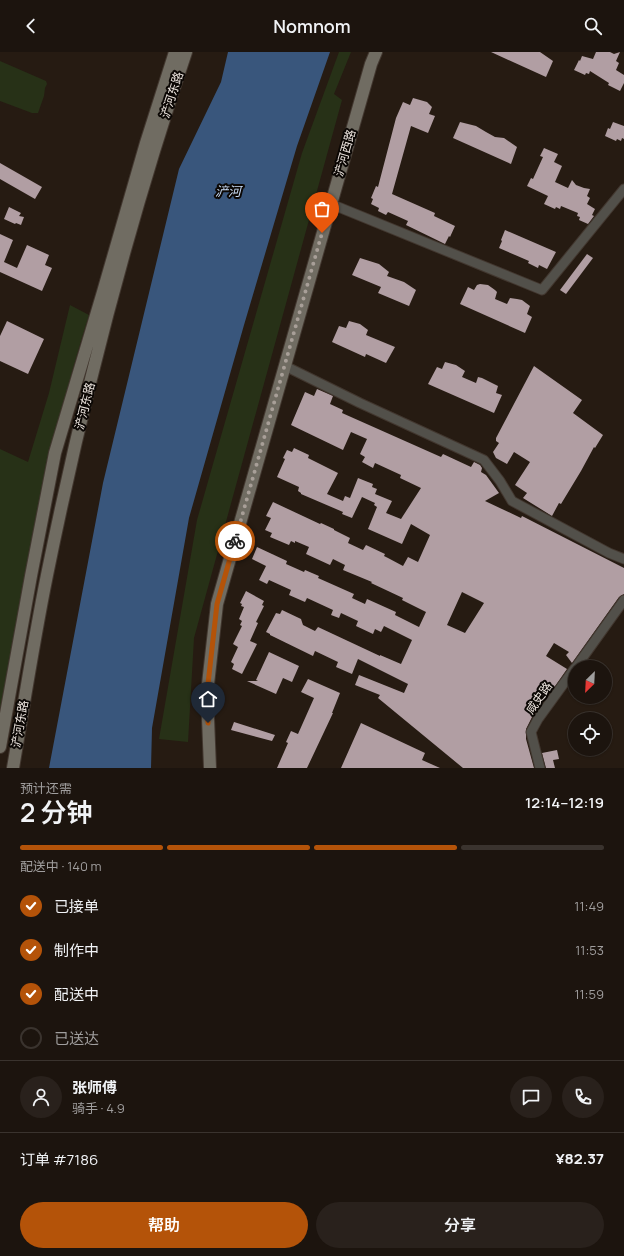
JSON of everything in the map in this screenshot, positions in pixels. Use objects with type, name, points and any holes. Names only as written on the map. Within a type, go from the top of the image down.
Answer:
[{"type":"street","name":"浐河东路","points":[[0,747],[55,453],[144,151],[175,52]]},
{"type":"street","name":"浐河东路","points":[[12,768],[47,575],[77,439],[128,239],[186,52]]},
{"type":"street","name":"浐河西路","points":[[210,768],[207,693],[217,604],[301,305],[371,64],[376,52]]},
{"type":"street","points":[[331,204],[542,290],[624,190]]},
{"type":"street","points":[[285,366],[360,403],[484,460],[500,481],[512,501],[624,559]]},
{"type":"street","name":"咸史路","points":[[582,660],[624,600]]},
{"type":"street","name":"咸史路","points":[[540,768],[531,732],[538,719],[568,679]]},
{"type":"green space","points":[[339,52],[351,52],[334,94],[342,100],[194,638],[188,742],[159,739],[197,520],[302,153]]},
{"type":"green space","points":[[0,61],[46,81],[47,84],[44,96],[38,113],[32,113],[0,101]]},
{"type":"green space","points":[[70,305],[89,315],[74,364],[49,462],[18,612],[0,712],[0,449],[28,462],[49,393]]},
{"type":"water","name":"浐河","points":[[228,52],[330,52],[297,146],[189,518],[152,728],[151,768],[49,768],[103,483],[179,169],[221,82]]},
{"type":"building","points":[[491,52],[540,52],[553,61],[546,77]]},
{"type":"building","points":[[596,52],[610,52],[614,54],[620,52],[616,61],[619,63],[616,70],[624,75],[624,83],[620,91],[608,85],[609,83],[590,71],[589,74],[586,73],[585,75],[574,70],[582,56],[593,59]]},
{"type":"building","points":[[413,98],[427,102],[432,107],[429,114],[435,116],[428,133],[411,126],[392,194],[435,213],[434,216],[455,226],[445,244],[406,225],[408,221],[388,212],[386,215],[378,211],[379,208],[371,204],[373,199],[371,198],[376,186],[378,187],[396,118],[403,102],[410,105]]},
{"type":"building","points":[[460,122],[476,126],[495,137],[504,138],[517,147],[511,164],[453,138]]},
{"type":"building","points":[[613,122],[624,126],[624,139],[622,138],[621,141],[617,139],[616,141],[605,136],[608,128],[610,129]]},
{"type":"building","points":[[544,148],[558,154],[554,162],[562,166],[555,182],[568,188],[572,180],[576,185],[590,189],[587,196],[590,198],[587,204],[595,209],[592,215],[594,216],[588,224],[579,220],[580,217],[577,216],[578,213],[561,206],[560,209],[556,207],[555,209],[544,204],[548,196],[527,186],[531,178],[533,179],[543,157],[540,156]]},
{"type":"building","points":[[0,163],[42,187],[35,199],[0,179]]},
{"type":"building","points":[[9,207],[21,213],[19,216],[24,217],[21,225],[4,219]]},
{"type":"building","points":[[505,230],[556,252],[547,269],[539,265],[538,268],[528,263],[529,261],[499,248]]},
{"type":"building","points":[[0,234],[13,240],[4,262],[17,268],[27,245],[49,255],[45,265],[52,268],[42,291],[0,272]]},
{"type":"building","points":[[587,254],[593,258],[566,294],[560,290]]},
{"type":"building","points":[[360,258],[379,264],[389,272],[387,276],[404,282],[416,290],[409,306],[378,293],[381,287],[352,275]]},
{"type":"building","points":[[477,285],[488,285],[497,292],[495,299],[507,304],[510,298],[522,300],[530,306],[527,314],[532,317],[525,333],[460,304],[468,287],[474,290]]},
{"type":"building","points":[[7,321],[44,339],[28,374],[0,361],[0,336]]},
{"type":"building","points":[[349,321],[360,324],[368,330],[366,335],[395,347],[386,363],[366,354],[365,357],[332,342],[339,326],[346,328]]},
{"type":"building","points":[[445,362],[456,365],[465,371],[462,377],[476,383],[478,377],[482,378],[498,386],[496,393],[502,395],[494,413],[428,384],[437,367],[442,369]]},
{"type":"building","points":[[534,366],[582,400],[573,413],[603,435],[595,448],[594,447],[561,504],[559,503],[552,516],[523,498],[527,493],[515,485],[530,462],[514,452],[507,464],[496,458],[493,452],[499,443],[496,441],[496,438]]},
{"type":"building","points":[[317,389],[333,396],[330,404],[343,410],[342,413],[441,457],[443,454],[471,467],[474,462],[480,465],[482,468],[481,472],[486,475],[499,493],[485,501],[521,518],[522,516],[624,568],[624,594],[619,597],[574,660],[570,660],[566,655],[569,652],[554,643],[546,656],[567,669],[551,692],[542,686],[545,699],[533,715],[526,729],[526,739],[534,768],[463,768],[378,698],[380,695],[355,685],[359,675],[404,693],[408,684],[358,659],[352,674],[336,667],[338,662],[315,651],[313,656],[266,632],[276,613],[280,614],[282,610],[301,619],[303,625],[315,631],[318,627],[380,656],[401,664],[412,640],[384,626],[381,632],[375,629],[373,634],[356,626],[358,621],[341,613],[339,618],[331,615],[333,610],[307,598],[305,602],[289,595],[291,590],[269,580],[267,584],[259,580],[266,566],[252,559],[257,547],[287,561],[286,564],[304,572],[305,570],[319,576],[318,578],[354,594],[352,598],[365,604],[367,599],[396,612],[395,615],[419,627],[426,612],[402,600],[403,598],[371,583],[372,582],[343,570],[345,565],[333,559],[330,565],[306,554],[309,547],[295,541],[295,543],[291,541],[289,545],[270,537],[272,533],[265,530],[271,518],[266,516],[273,502],[334,529],[350,538],[348,543],[363,550],[366,545],[385,554],[384,556],[403,566],[408,557],[418,562],[430,535],[411,524],[402,544],[368,529],[377,507],[374,505],[375,503],[362,497],[352,518],[342,514],[343,512],[301,494],[298,491],[299,487],[277,477],[285,459],[283,458],[287,450],[292,452],[294,448],[309,455],[308,458],[338,473],[327,494],[343,501],[345,496],[350,498],[358,478],[373,484],[372,487],[377,489],[375,494],[392,501],[386,513],[401,519],[421,488],[400,478],[401,475],[375,463],[373,468],[362,462],[365,457],[360,454],[367,439],[351,432],[343,450],[291,425],[305,392],[314,396]],"holes":[[[462,592],[484,603],[465,633],[447,625]]]},
{"type":"building","points":[[246,591],[264,601],[262,605],[264,606],[256,622],[258,623],[250,641],[257,644],[242,674],[232,669],[234,664],[231,662],[238,647],[233,644],[242,626],[240,625],[242,621],[239,619],[244,607],[241,606],[242,604],[240,603]]},
{"type":"building","points":[[269,652],[299,666],[292,682],[283,678],[276,694],[247,681],[258,681],[256,680]]},
{"type":"building","points":[[308,679],[340,693],[333,713],[307,768],[277,768],[288,743],[286,742],[291,731],[298,734],[314,698],[301,692]]},
{"type":"building","points":[[234,722],[275,735],[272,741],[231,730]]},
{"type":"building","points":[[361,723],[425,753],[422,760],[440,768],[341,768]]},
{"type":"building","points":[[557,750],[559,759],[553,760],[555,768],[546,768],[542,753]]},
{"type":"way so far","points":[[235,541],[322,233]]},
{"type":"route","points":[[208,723],[207,693],[217,604],[235,541]]}]
